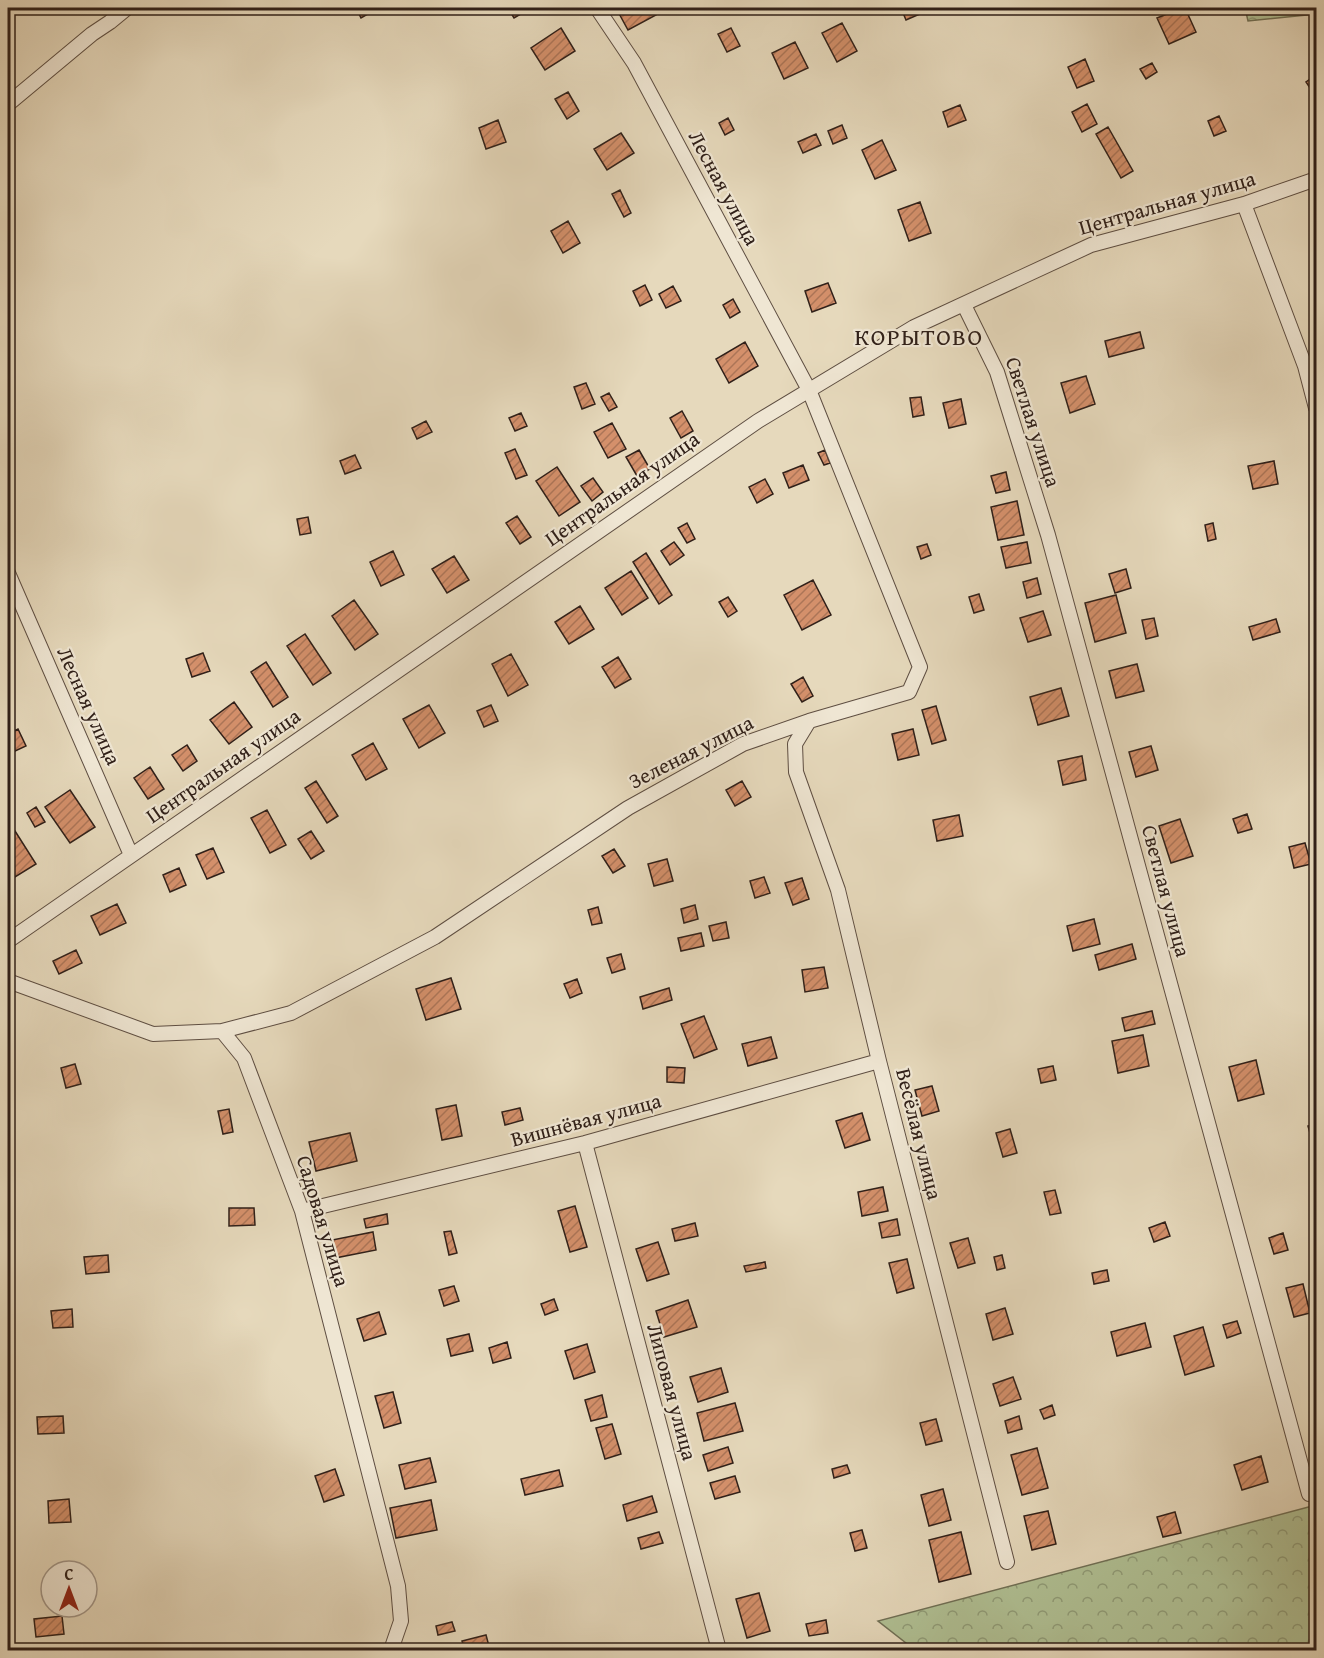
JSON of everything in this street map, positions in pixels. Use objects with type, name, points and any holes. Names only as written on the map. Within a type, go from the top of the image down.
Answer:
[{"type":"street","points":[[8,104],[127,8]]},
{"type":"street","name":"Лесная улица","points":[[597,8],[634,63],[809,390]]},
{"type":"street","name":"Центральная улица","points":[[8,941],[758,421],[914,327],[1091,245],[1244,204],[1317,179]]},
{"type":"street","points":[[1244,204],[1305,366],[1317,408]]},
{"type":"street","name":"Светлая улица","points":[[964,305],[997,372],[1048,535],[1309,1494]]},
{"type":"street","name":"Зеленая улица","points":[[222,1031],[291,1013],[435,937],[628,808],[743,744],[809,721],[909,692],[920,667],[809,390]]},
{"type":"street","name":"Лесная улица","points":[[8,573],[131,855]]},
{"type":"street","name":"Весёлая улица","points":[[809,721],[795,744],[796,772],[838,890],[879,1061],[1007,1562]]},
{"type":"street","points":[[8,981],[153,1034],[222,1031]]},
{"type":"street","name":"Садовая улица","points":[[222,1031],[244,1058],[302,1211],[398,1586],[401,1621],[392,1650]]},
{"type":"street","name":"Вишнёвая улица","points":[[302,1211],[585,1143],[879,1061]]},
{"type":"street","name":"Липовая улица","points":[[585,1143],[719,1650]]},
{"type":"green space","points":[[1245,8],[1316,8],[1316,14],[1248,21]]},
{"type":"green space","points":[[1316,1505],[1316,1650],[915,1650],[878,1621]]},
{"type":"building","points":[[356,8],[365,8],[368,14],[361,18]]},
{"type":"building","points":[[508,8],[524,8],[526,11],[514,18]]},
{"type":"building","points":[[616,8],[652,8],[656,15],[628,30]]},
{"type":"building","points":[[901,8],[920,8],[922,13],[906,20]]},
{"type":"building","points":[[1185,8],[1196,32],[1169,44],[1157,18]]},
{"type":"building","points":[[842,23],[857,51],[837,62],[822,33]]},
{"type":"building","points":[[561,28],[575,51],[545,70],[531,48]]},
{"type":"building","points":[[731,28],[740,46],[727,52],[718,34]]},
{"type":"building","points":[[795,42],[808,68],[784,79],[772,53]]},
{"type":"building","points":[[1085,59],[1094,81],[1077,88],[1068,67]]},
{"type":"building","points":[[1152,63],[1157,72],[1146,79],[1140,69]]},
{"type":"building","points":[[1316,75],[1316,88],[1312,91],[1306,82]]},
{"type":"building","points":[[568,92],[579,111],[567,119],[555,99]]},
{"type":"building","points":[[1087,104],[1097,124],[1082,132],[1072,112]]},
{"type":"building","points":[[960,105],[966,120],[948,127],[943,112]]},
{"type":"building","points":[[1219,116],[1226,131],[1214,136],[1208,121]]},
{"type":"building","points":[[728,118],[734,130],[725,135],[719,123]]},
{"type":"building","points":[[498,120],[506,142],[486,149],[479,128]]},
{"type":"building","points":[[842,125],[847,138],[833,144],[828,131]]},
{"type":"building","points":[[1108,127],[1133,171],[1121,178],[1096,134]]},
{"type":"building","points":[[621,133],[634,153],[607,170],[594,149]]},
{"type":"building","points":[[816,134],[821,145],[803,153],[798,142]]},
{"type":"building","points":[[882,140],[896,170],[875,179],[862,150]]},
{"type":"building","points":[[620,190],[631,213],[624,217],[612,194]]},
{"type":"building","points":[[920,202],[931,233],[909,241],[898,210]]},
{"type":"building","points":[[568,221],[580,243],[563,253],[551,231]]},
{"type":"building","points":[[828,283],[836,303],[812,312],[805,291]]},
{"type":"building","points":[[645,285],[652,300],[640,306],[633,291]]},
{"type":"building","points":[[673,286],[681,301],[666,308],[659,294]]},
{"type":"building","points":[[733,299],[740,312],[730,318],[723,305]]},
{"type":"building","points":[[1140,332],[1144,348],[1109,357],[1105,341]]},
{"type":"building","points":[[745,342],[758,366],[729,383],[716,359]]},
{"type":"building","points":[[1086,376],[1095,404],[1070,413],[1061,383]]},
{"type":"building","points":[[586,383],[595,404],[582,409],[574,387]]},
{"type":"building","points":[[609,393],[617,407],[609,411],[601,397]]},
{"type":"building","points":[[921,397],[924,415],[913,417],[910,398]]},
{"type":"building","points":[[961,399],[966,424],[949,428],[943,403]]},
{"type":"building","points":[[682,411],[693,431],[681,438],[670,418]]},
{"type":"building","points":[[521,413],[527,426],[515,431],[509,418]]},
{"type":"building","points":[[426,421],[432,432],[417,439],[412,428]]},
{"type":"building","points":[[612,423],[626,449],[608,458],[594,432]]},
{"type":"building","points":[[515,449],[527,475],[516,479],[505,453]]},
{"type":"building","points":[[639,450],[650,469],[637,476],[626,457]]},
{"type":"building","points":[[825,450],[830,463],[824,465],[818,453]]},
{"type":"building","points":[[355,455],[361,468],[345,474],[340,461]]},
{"type":"building","points":[[1274,461],[1278,484],[1253,489],[1248,466]]},
{"type":"building","points":[[803,465],[809,480],[789,488],[783,473]]},
{"type":"building","points":[[557,467],[580,502],[559,516],[536,481]]},
{"type":"building","points":[[1006,472],[1010,490],[996,493],[991,476]]},
{"type":"building","points":[[593,478],[603,492],[592,501],[581,486]]},
{"type":"building","points":[[765,479],[773,494],[757,503],[749,487]]},
{"type":"building","points":[[1017,501],[1024,535],[998,540],[991,507]]},
{"type":"building","points":[[517,516],[531,537],[520,544],[506,523]]},
{"type":"building","points":[[308,517],[311,533],[300,535],[297,519]]},
{"type":"building","points":[[687,523],[695,539],[687,543],[678,528]]},
{"type":"building","points":[[1213,523],[1216,539],[1208,541],[1205,525]]},
{"type":"building","points":[[674,542],[684,555],[670,565],[661,551]]},
{"type":"building","points":[[1027,542],[1031,563],[1006,568],[1001,547]]},
{"type":"building","points":[[927,544],[931,555],[921,559],[917,547]]},
{"type":"building","points":[[393,551],[404,575],[381,586],[370,562]]},
{"type":"building","points":[[646,553],[672,595],[659,604],[633,562]]},
{"type":"building","points":[[454,556],[469,580],[447,593],[432,569]]},
{"type":"building","points":[[1126,569],[1131,588],[1115,593],[1109,574]]},
{"type":"building","points":[[631,571],[648,598],[622,615],[605,588]]},
{"type":"building","points":[[1037,578],[1041,594],[1027,598],[1023,582]]},
{"type":"building","points":[[813,580],[831,615],[802,630],[784,595]]},
{"type":"building","points":[[979,594],[984,610],[974,613],[969,597]]},
{"type":"building","points":[[1116,595],[1126,633],[1095,642],[1085,603]]},
{"type":"building","points":[[728,597],[737,611],[728,617],[719,602]]},
{"type":"building","points":[[354,600],[378,634],[355,650],[332,616]]},
{"type":"building","points":[[580,606],[594,629],[569,644],[555,622]]},
{"type":"building","points":[[1043,611],[1051,635],[1028,642],[1020,618]]},
{"type":"building","points":[[1154,618],[1158,636],[1146,639],[1142,620]]},
{"type":"building","points":[[1276,619],[1280,632],[1253,640],[1249,627]]},
{"type":"building","points":[[305,634],[331,673],[313,685],[287,646]]},
{"type":"building","points":[[203,653],[210,671],[192,677],[186,659]]},
{"type":"building","points":[[511,654],[528,685],[508,696],[492,664]]},
{"type":"building","points":[[618,657],[631,679],[615,688],[602,667]]},
{"type":"building","points":[[266,662],[288,697],[273,707],[251,672]]},
{"type":"building","points":[[1137,664],[1144,691],[1116,698],[1109,671]]},
{"type":"building","points":[[803,677],[813,696],[802,702],[791,684]]},
{"type":"building","points":[[1061,688],[1069,716],[1038,725],[1030,697]]},
{"type":"building","points":[[234,702],[252,727],[229,744],[210,720]]},
{"type":"building","points":[[429,705],[445,733],[419,748],[403,719]]},
{"type":"building","points":[[491,705],[498,721],[484,727],[477,711]]},
{"type":"building","points":[[936,706],[946,740],[932,744],[922,710]]},
{"type":"building","points":[[18,729],[26,746],[13,752],[8,741],[8,734]]},
{"type":"building","points":[[913,729],[919,755],[898,760],[892,734]]},
{"type":"building","points":[[373,743],[387,769],[366,780],[352,755]]},
{"type":"building","points":[[187,745],[197,761],[183,771],[172,755]]},
{"type":"building","points":[[1151,746],[1158,770],[1136,777],[1129,752]]},
{"type":"building","points":[[1082,756],[1086,780],[1063,785],[1058,761]]},
{"type":"building","points":[[150,767],[164,789],[148,799],[134,778]]},
{"type":"building","points":[[316,781],[338,816],[327,823],[305,788]]},
{"type":"building","points":[[742,781],[751,797],[735,806],[726,790]]},
{"type":"building","points":[[70,790],[95,827],[70,843],[45,807]]},
{"type":"building","points":[[36,807],[45,822],[35,827],[27,813]]},
{"type":"building","points":[[267,810],[286,845],[270,853],[251,818]]},
{"type":"building","points":[[1247,814],[1252,829],[1238,833],[1233,819]]},
{"type":"building","points":[[959,815],[963,836],[937,841],[933,820]]},
{"type":"building","points":[[1180,819],[1193,856],[1171,863],[1159,826]]},
{"type":"building","points":[[15,831],[36,864],[15,877],[8,865],[8,835]]},
{"type":"building","points":[[311,831],[324,851],[311,859],[298,839]]},
{"type":"building","points":[[1305,843],[1311,864],[1294,868],[1289,847]]},
{"type":"building","points":[[213,848],[224,872],[207,879],[196,855]]},
{"type":"building","points":[[614,849],[625,866],[613,873],[602,856]]},
{"type":"building","points":[[667,859],[673,881],[654,886],[648,864]]},
{"type":"building","points":[[179,868],[186,885],[170,892],[163,875]]},
{"type":"building","points":[[764,877],[770,893],[755,898],[750,881]]},
{"type":"building","points":[[802,878],[809,899],[793,905],[785,883]]},
{"type":"building","points":[[117,904],[126,923],[100,935],[91,916]]},
{"type":"building","points":[[695,905],[698,919],[684,923],[681,909]]},
{"type":"building","points":[[598,907],[602,923],[592,925],[588,910]]},
{"type":"building","points":[[1094,919],[1100,944],[1073,951],[1067,926]]},
{"type":"building","points":[[726,922],[729,938],[713,941],[709,926]]},
{"type":"building","points":[[701,933],[704,946],[681,951],[678,938]]},
{"type":"building","points":[[1132,944],[1136,959],[1099,970],[1095,955]]},
{"type":"building","points":[[76,950],[82,963],[59,974],[53,961]]},
{"type":"building","points":[[621,954],[625,969],[612,973],[607,958]]},
{"type":"building","points":[[824,967],[828,988],[805,992],[802,970]]},
{"type":"building","points":[[451,978],[461,1009],[426,1020],[416,989]]},
{"type":"building","points":[[577,979],[582,993],[570,998],[564,984]]},
{"type":"building","points":[[669,988],[672,1000],[643,1009],[640,997]]},
{"type":"building","points":[[1152,1011],[1155,1024],[1125,1031],[1122,1018]]},
{"type":"building","points":[[704,1016],[717,1049],[694,1058],[681,1024]]},
{"type":"building","points":[[1143,1035],[1149,1066],[1118,1073],[1112,1041]]},
{"type":"building","points":[[771,1037],[777,1058],[748,1066],[742,1044]]},
{"type":"building","points":[[1256,1060],[1264,1094],[1238,1101],[1229,1067]]},
{"type":"building","points":[[75,1064],[81,1084],[66,1088],[61,1068]]},
{"type":"building","points":[[1053,1066],[1056,1080],[1041,1083],[1038,1069]]},
{"type":"building","points":[[667,1067],[685,1068],[684,1083],[667,1082]]},
{"type":"building","points":[[932,1086],[939,1111],[922,1116],[915,1090]]},
{"type":"building","points":[[456,1105],[462,1136],[442,1140],[436,1109]]},
{"type":"building","points":[[520,1108],[523,1120],[505,1125],[502,1112]]},
{"type":"building","points":[[229,1109],[233,1132],[223,1134],[218,1111]]},
{"type":"building","points":[[862,1113],[870,1140],[845,1148],[836,1121]]},
{"type":"building","points":[[1316,1124],[1316,1147],[1314,1147],[1308,1126]]},
{"type":"building","points":[[1010,1129],[1017,1153],[1003,1157],[996,1133]]},
{"type":"building","points":[[350,1133],[357,1161],[316,1171],[309,1142]]},
{"type":"building","points":[[883,1187],[888,1211],[862,1216],[858,1192]]},
{"type":"building","points":[[1055,1190],[1061,1213],[1050,1215],[1044,1192]]},
{"type":"building","points":[[575,1206],[587,1247],[570,1252],[558,1211]]},
{"type":"building","points":[[229,1208],[254,1208],[255,1225],[229,1226]]},
{"type":"building","points":[[387,1214],[388,1224],[366,1228],[364,1219]]},
{"type":"building","points":[[897,1219],[900,1235],[882,1238],[879,1223]]},
{"type":"building","points":[[1165,1222],[1170,1236],[1154,1242],[1149,1228]]},
{"type":"building","points":[[695,1223],[698,1236],[675,1241],[672,1229]]},
{"type":"building","points":[[451,1231],[457,1253],[449,1255],[444,1232]]},
{"type":"building","points":[[373,1232],[376,1250],[335,1258],[332,1240]]},
{"type":"building","points":[[1283,1233],[1288,1250],[1274,1254],[1269,1238]]},
{"type":"building","points":[[968,1238],[975,1263],[958,1268],[950,1243]]},
{"type":"building","points":[[658,1242],[669,1274],[647,1281],[636,1249]]},
{"type":"building","points":[[108,1255],[109,1272],[86,1274],[84,1257]]},
{"type":"building","points":[[1002,1255],[1005,1268],[997,1270],[994,1257]]},
{"type":"building","points":[[907,1259],[914,1288],[897,1293],[889,1263]]},
{"type":"building","points":[[765,1262],[766,1268],[746,1272],[744,1266]]},
{"type":"building","points":[[1107,1270],[1109,1281],[1094,1284],[1092,1273]]},
{"type":"building","points":[[1303,1284],[1310,1313],[1294,1317],[1286,1288]]},
{"type":"building","points":[[454,1286],[459,1301],[444,1306],[439,1290]]},
{"type":"building","points":[[554,1299],[558,1310],[545,1315],[541,1304]]},
{"type":"building","points":[[688,1300],[697,1327],[664,1337],[656,1311]]},
{"type":"building","points":[[1005,1308],[1013,1334],[993,1340],[986,1314]]},
{"type":"building","points":[[72,1309],[73,1327],[53,1328],[51,1311]]},
{"type":"building","points":[[379,1312],[386,1334],[364,1341],[357,1319]]},
{"type":"building","points":[[1237,1321],[1241,1333],[1227,1338],[1223,1325]]},
{"type":"building","points":[[1145,1323],[1151,1347],[1117,1356],[1111,1332]]},
{"type":"building","points":[[1203,1327],[1214,1366],[1185,1375],[1174,1336]]},
{"type":"building","points":[[469,1334],[473,1351],[451,1356],[447,1339]]},
{"type":"building","points":[[507,1342],[511,1358],[493,1363],[489,1348]]},
{"type":"building","points":[[587,1344],[595,1372],[574,1379],[565,1351]]},
{"type":"building","points":[[721,1368],[728,1392],[698,1402],[690,1377]]},
{"type":"building","points":[[1013,1377],[1021,1399],[1000,1406],[993,1384]]},
{"type":"building","points":[[393,1392],[401,1423],[384,1428],[375,1396]]},
{"type":"building","points":[[602,1395],[607,1417],[591,1421],[585,1400]]},
{"type":"building","points":[[735,1403],[743,1431],[704,1441],[697,1413]]},
{"type":"building","points":[[1052,1405],[1055,1415],[1044,1419],[1040,1410]]},
{"type":"building","points":[[63,1416],[64,1433],[38,1434],[37,1417]]},
{"type":"building","points":[[1019,1416],[1022,1429],[1008,1433],[1005,1421]]},
{"type":"building","points":[[936,1419],[942,1441],[926,1445],[920,1423]]},
{"type":"building","points":[[612,1424],[621,1454],[605,1459],[596,1428]]},
{"type":"building","points":[[8,1443],[11,1443],[13,1460],[8,1461]]},
{"type":"building","points":[[728,1447],[733,1463],[708,1471],[703,1455]]},
{"type":"building","points":[[1037,1448],[1048,1488],[1022,1495],[1011,1455]]},
{"type":"building","points":[[1261,1456],[1268,1482],[1242,1490],[1234,1465]]},
{"type":"building","points":[[430,1458],[436,1482],[405,1489],[399,1465]]},
{"type":"building","points":[[847,1465],[850,1473],[834,1478],[832,1469]]},
{"type":"building","points":[[335,1469],[344,1495],[324,1502],[315,1476]]},
{"type":"building","points":[[559,1470],[563,1486],[525,1495],[521,1479]]},
{"type":"building","points":[[735,1476],[740,1492],[715,1499],[710,1483]]},
{"type":"building","points":[[943,1489],[951,1520],[929,1526],[921,1495]]},
{"type":"building","points":[[652,1496],[657,1512],[627,1521],[623,1505]]},
{"type":"building","points":[[69,1499],[71,1522],[49,1523],[48,1501]]},
{"type":"building","points":[[431,1500],[437,1530],[396,1538],[390,1508]]},
{"type":"building","points":[[1048,1511],[1056,1544],[1032,1550],[1024,1516]]},
{"type":"building","points":[[1175,1512],[1181,1533],[1163,1537],[1157,1517]]},
{"type":"building","points":[[862,1530],[867,1548],[855,1551],[850,1533]]},
{"type":"building","points":[[659,1532],[663,1543],[641,1549],[638,1538]]},
{"type":"building","points":[[961,1532],[971,1574],[939,1582],[929,1540]]},
{"type":"building","points":[[759,1593],[770,1631],[747,1638],[736,1599]]},
{"type":"building","points":[[34,1619],[62,1619],[64,1634],[36,1637]]},
{"type":"building","points":[[826,1620],[828,1633],[809,1636],[806,1624]]},
{"type":"building","points":[[452,1622],[455,1631],[438,1635],[436,1626]]},
{"type":"building","points":[[486,1635],[490,1650],[465,1650],[462,1641]]},
{"type":"district","name":"КОРЫТОВО","points":[[919,337]]}]
